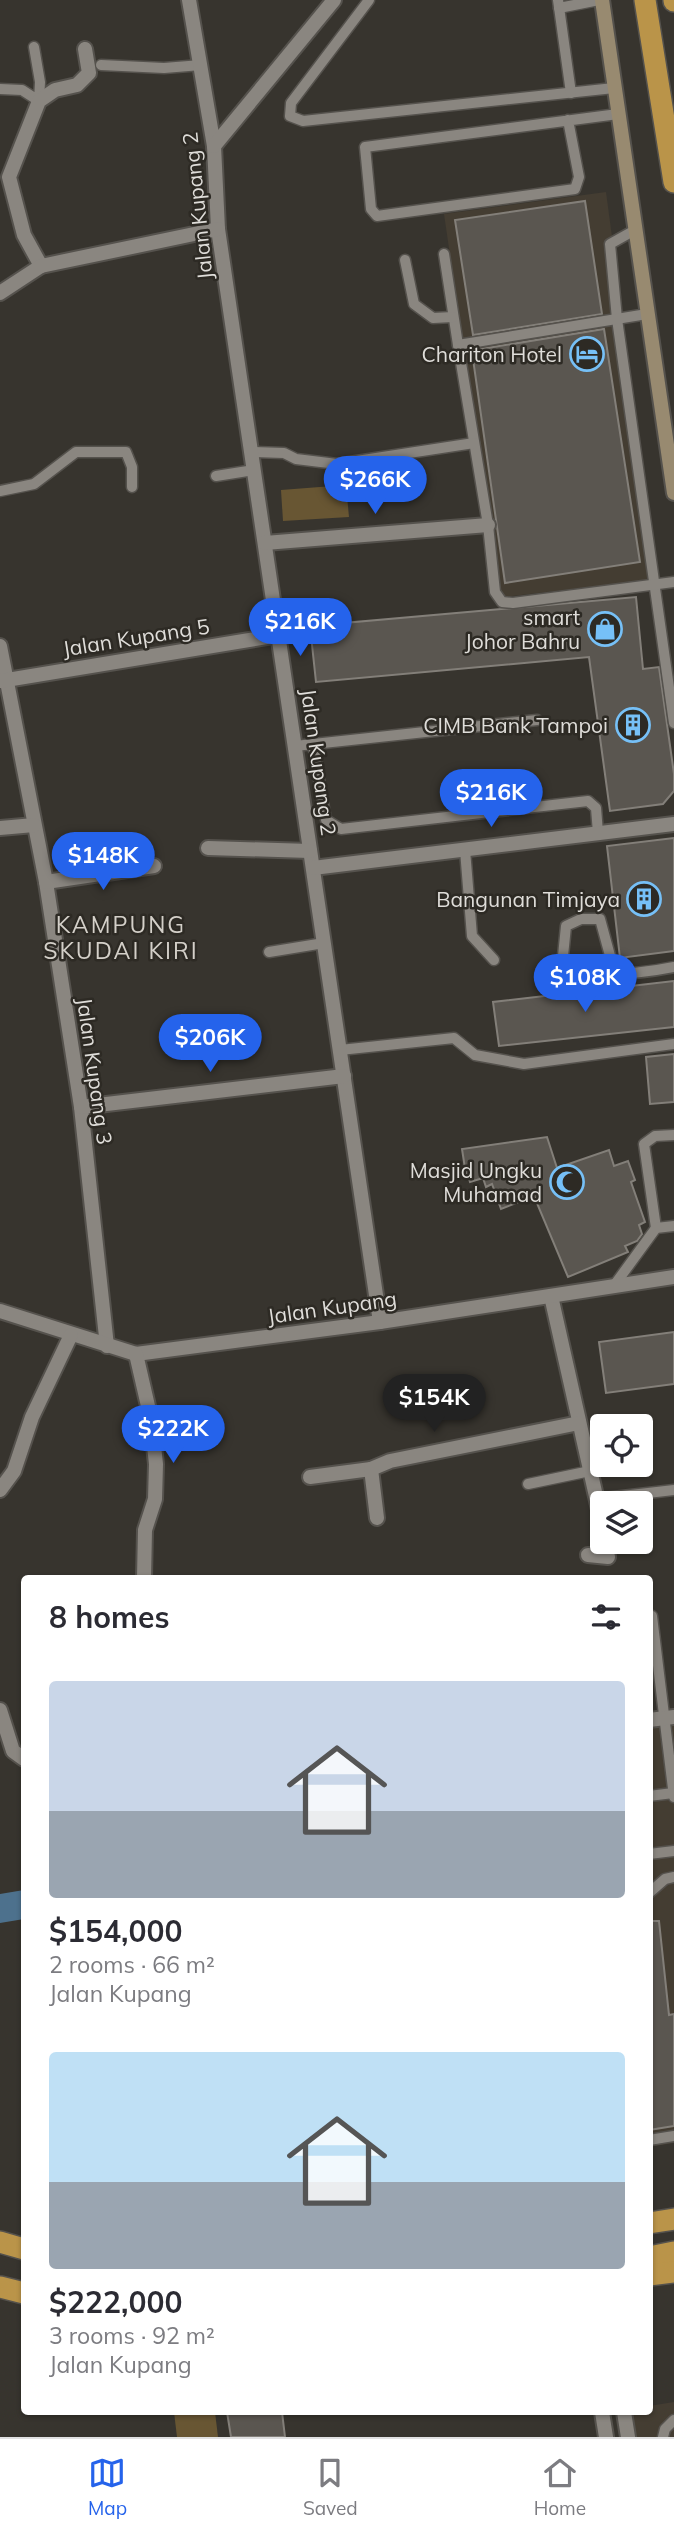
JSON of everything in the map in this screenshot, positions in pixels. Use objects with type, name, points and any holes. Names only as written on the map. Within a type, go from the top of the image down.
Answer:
[{"type":"highway","points":[[645,0],[674,182]]},
{"type":"highway","points":[[653,2222],[674,2219]]},
{"type":"highway","points":[[0,2242],[21,2248]]},
{"type":"highway","points":[[653,2256],[674,2252]]},
{"type":"highway","points":[[653,2275],[674,2272]]},
{"type":"highway","points":[[0,2287],[21,2292]]},
{"type":"street","name":"Jalan Kupang 2","points":[[189,0],[214,146],[218,229],[380,1322]]},
{"type":"street","points":[[214,146],[334,0]]},
{"type":"street","points":[[600,0],[674,493]]},
{"type":"street","points":[[41,266],[24,235],[9,177],[39,101],[55,90],[85,79],[89,73],[85,49]]},
{"type":"street","points":[[0,293],[41,266],[218,229]]},
{"type":"street","points":[[265,542],[488,524]]},
{"type":"street","name":"Jalan Kupang 5","points":[[2,680],[279,635]]},
{"type":"street","name":"Jalan Kupang 3","points":[[0,646],[2,680],[46,882],[80,1107],[107,1346]]},
{"type":"street","points":[[313,869],[674,824]]},
{"type":"street","points":[[0,828],[34,825]]},
{"type":"street","points":[[208,848],[310,851]]},
{"type":"street","points":[[46,882],[154,866]]},
{"type":"street","points":[[80,1107],[344,1076]]},
{"type":"street","name":"Jalan Kupang","points":[[0,1311],[136,1354],[380,1322],[674,1277]]},
{"type":"street","points":[[551,1296],[590,1471]]},
{"type":"street","points":[[0,1490],[14,1471],[32,1417],[71,1335]]},
{"type":"street","points":[[136,1354],[151,1419],[156,1464],[155,1499],[145,1530],[144,1575]]},
{"type":"street","points":[[310,1477],[371,1469],[390,1461],[579,1423]]},
{"type":"street","points":[[371,1469],[376,1518]]},
{"type":"street","points":[[588,1555],[608,1557],[607,1554]]},
{"type":"street","points":[[0,1710],[13,1751],[21,1757]]},
{"type":"street","points":[[603,2415],[606,2437]]},
{"type":"street","points":[[624,2415],[628,2437]]},
{"type":"lane","points":[[369,0],[291,103],[290,116],[303,121],[614,89]]},
{"type":"lane","points":[[570,93],[558,4],[600,0]]},
{"type":"lane","points":[[0,89],[22,90],[39,101],[40,82],[34,47]]},
{"type":"lane","points":[[101,65],[164,68],[201,65]]},
{"type":"lane","points":[[568,120],[579,177],[575,189],[377,215],[371,209],[365,147],[568,120],[618,114]]},
{"type":"lane","points":[[635,230],[610,244],[617,319],[674,723]]},
{"type":"lane","points":[[444,254],[488,524],[495,592],[502,602],[513,603],[674,582]]},
{"type":"lane","points":[[405,260],[414,304],[433,318],[453,317]]},
{"type":"lane","points":[[458,345],[647,314]]},
{"type":"lane","points":[[251,452],[284,453],[296,459],[337,464],[474,443]]},
{"type":"lane","points":[[0,491],[34,484],[76,452],[111,450],[126,452],[132,467],[132,487]]},
{"type":"lane","points":[[216,475],[254,470]]},
{"type":"lane","points":[[295,746],[537,720]]},
{"type":"lane","points":[[313,744],[326,820],[341,829],[588,801],[596,808],[598,833]]},
{"type":"lane","points":[[465,850],[472,936],[494,960]]},
{"type":"lane","points":[[615,974],[600,919],[581,919],[566,926],[563,956],[569,974],[615,974],[674,967]]},
{"type":"lane","points":[[269,952],[324,943]]},
{"type":"lane","points":[[340,1050],[454,1038],[475,1055],[524,1064],[674,1044]]},
{"type":"lane","points":[[613,1287],[656,1228],[644,1144],[655,1136],[674,1135]]},
{"type":"lane","points":[[656,1228],[674,1226]]},
{"type":"lane","points":[[528,1484],[590,1471]]},
{"type":"lane","points":[[653,1492],[674,1490]]},
{"type":"lane","points":[[653,1622],[669,1717],[674,1795],[653,1796]]},
{"type":"lane","points":[[653,1854],[674,1851]]},
{"type":"lane","points":[[653,1890],[665,1879],[674,1878]]},
{"type":"lane","points":[[653,2139],[674,2136]]},
{"type":"lane","points":[[663,2437],[665,2429],[674,2420]]},
{"type":"shaded area","points":[[606,192],[658,579],[504,597],[499,591],[444,214]]},
{"type":"shaded area","points":[[346,485],[349,517],[283,521],[281,490]]},
{"type":"shaded area","points":[[674,1721],[674,2143],[653,2146],[653,1724]]},
{"type":"shaded area","points":[[674,2402],[674,2437],[636,2437],[632,2415],[653,2415],[653,2405]]},
{"type":"shaded area","points":[[174,2415],[215,2415],[218,2437],[177,2437]]},
{"type":"water","points":[[21,1890],[21,1920],[0,1923],[0,1894]]},
{"type":"building","points":[[585,201],[602,314],[473,335],[455,220]]},
{"type":"building","points":[[604,329],[640,562],[505,583],[473,359],[476,358],[475,350]]},
{"type":"building","points":[[636,597],[643,669],[659,667],[674,774],[674,791],[663,804],[610,811],[589,657],[316,682],[310,626]]},
{"type":"building","name":"Bangunan Timjaya","points":[[674,838],[674,951],[620,958],[607,846]]},
{"type":"building","points":[[674,981],[674,1027],[499,1046],[493,1002]]},
{"type":"building","points":[[674,1054],[674,1102],[650,1104],[646,1057]]},
{"type":"building","points":[[547,1137],[557,1168],[609,1150],[614,1166],[628,1161],[635,1180],[631,1182],[645,1222],[639,1225],[642,1234],[637,1241],[625,1246],[628,1252],[568,1277],[534,1196],[501,1209],[492,1184],[486,1187],[483,1178],[470,1182],[466,1175],[462,1149]]},
{"type":"building","points":[[674,1332],[674,1384],[606,1393],[599,1342]]},
{"type":"building","points":[[653,1921],[659,1921],[669,2015],[674,2014],[674,2126],[653,2129]]},
{"type":"building","points":[[227,2415],[282,2415],[285,2437],[231,2437]]},
{"type":"place","name":"Chariton Hotel","points":[[587,354]]},
{"type":"place","name":"smart Johor Bahru","points":[[605,629]]},
{"type":"place","name":"CIMB Bank Tampoi","points":[[633,725]]},
{"type":"place","name":"Bangunan Timjaya","points":[[644,899]]},
{"type":"place","name":"Masjid Ungku Muhamad","points":[[567,1182]]},
{"type":"district","name":"KAMPUNG SKUDAI KIRI","points":[[121,937]]}]
